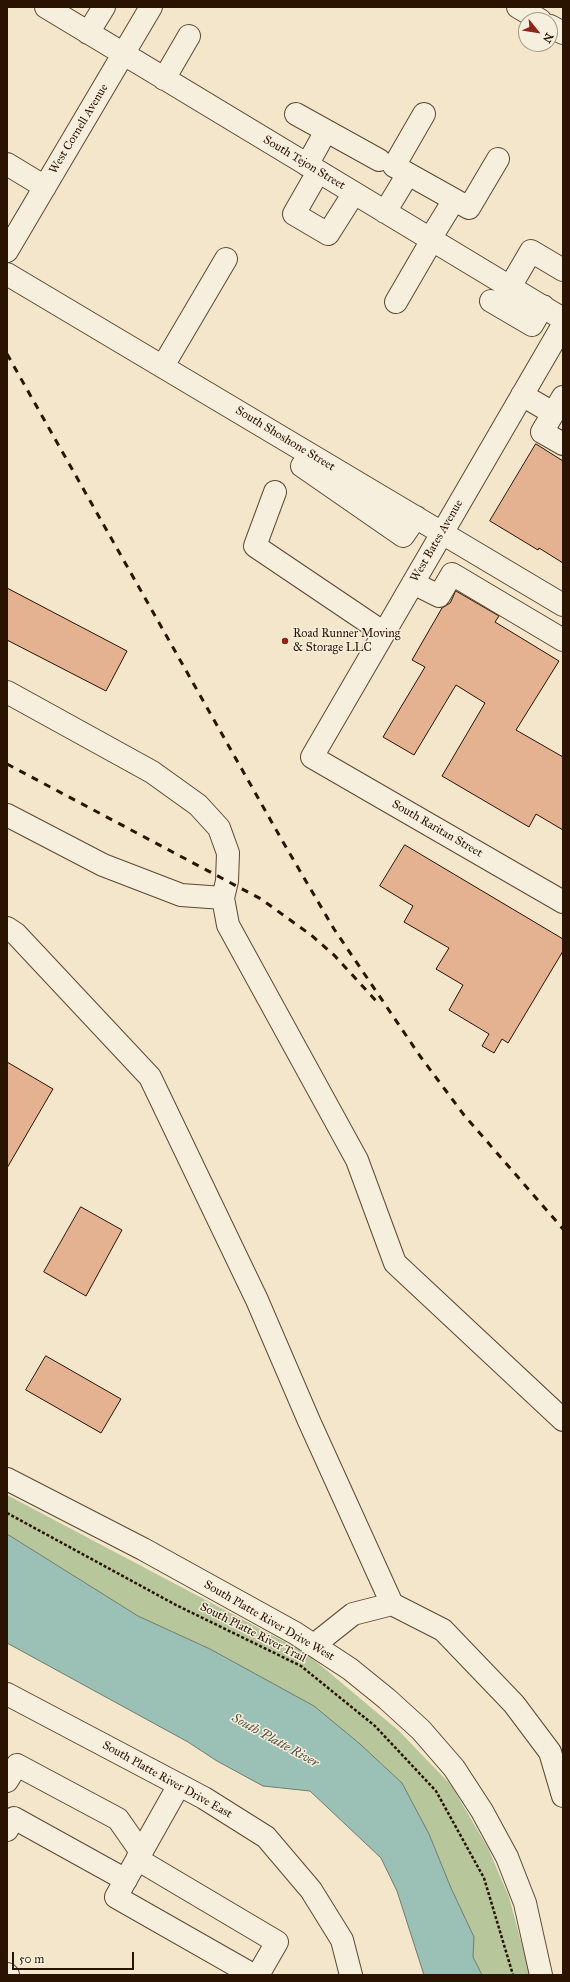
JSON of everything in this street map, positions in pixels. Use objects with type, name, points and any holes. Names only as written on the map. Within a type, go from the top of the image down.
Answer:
[{"type":"street","name":"South Tejon Street","points":[[46,7],[80,21],[123,54],[563,319]]},
{"type":"street","points":[[80,21],[104,7]]},
{"type":"street","name":"West Cornell Avenue","points":[[9,244],[45,187],[151,7]]},
{"type":"street","points":[[164,79],[189,36]]},
{"type":"street","points":[[296,114],[378,160]]},
{"type":"street","points":[[424,114],[394,166],[469,208],[498,159]]},
{"type":"street","points":[[326,131],[294,214],[328,234],[354,193]]},
{"type":"street","points":[[7,164],[45,187]]},
{"type":"street","points":[[385,212],[408,174]]},
{"type":"street","points":[[396,302],[454,200]]},
{"type":"street","points":[[510,287],[531,251],[563,270]]},
{"type":"street","points":[[163,366],[226,259]]},
{"type":"street","name":"South Shoshone Street","points":[[7,274],[563,605]]},
{"type":"street","points":[[492,301],[532,325],[542,306]]},
{"type":"street","name":"West Bates Avenue","points":[[312,757],[563,325]]},
{"type":"street","points":[[522,395],[558,405],[542,432],[563,444]]},
{"type":"street","points":[[302,466],[403,536],[416,517]]},
{"type":"street","points":[[276,492],[255,546],[384,633]]},
{"type":"street","points":[[413,583],[438,596],[452,574],[563,640]]},
{"type":"street","points":[[7,692],[152,772],[198,805],[219,828],[228,853],[227,881],[223,898],[228,925],[357,1160],[395,1263],[563,1420]]},
{"type":"street","name":"South Raritan Street","points":[[312,757],[563,902]]},
{"type":"street","points":[[7,815],[103,865],[174,893],[181,895],[223,898]]},
{"type":"street","points":[[7,928],[16,934],[150,1077],[257,1300],[309,1421],[392,1604],[442,1630],[514,1704],[550,1752],[563,1796]]},
{"type":"street","name":"South Platte River Drive West","points":[[7,1478],[143,1549],[314,1645],[350,1669],[387,1698],[420,1730],[454,1768],[482,1811],[507,1857],[525,1903],[541,1975]]},
{"type":"street","points":[[314,1645],[353,1614],[392,1604]]},
{"type":"street","name":"South Platte River Drive East","points":[[8,1698],[204,1798],[266,1837],[315,1897],[342,1940],[352,1975]]},
{"type":"street","points":[[7,1781],[17,1765],[118,1819],[139,1856],[277,1942],[258,1975]]},
{"type":"street","points":[[179,1785],[116,1897],[253,1975]]},
{"type":"street","points":[[9,1820],[126,1880]]},
{"type":"path","name":"South Platte River Trail","points":[[7,1513],[176,1605],[301,1666],[375,1726],[436,1791],[484,1878],[512,1975]]},
{"type":"green space","points":[[7,1495],[306,1653],[399,1731],[451,1785],[488,1848],[509,1897],[530,1975],[482,1975],[473,1957],[474,1937],[451,1888],[429,1834],[402,1783],[360,1744],[314,1706],[210,1649],[138,1616],[7,1534]]},
{"type":"water","name":"South Platte River","points":[[7,1534],[138,1616],[210,1649],[314,1706],[360,1744],[402,1783],[429,1834],[451,1888],[474,1937],[473,1957],[482,1975],[424,1975],[397,1891],[381,1858],[310,1791],[263,1786],[217,1761],[188,1742],[7,1643]]},
{"type":"building","points":[[536,444],[563,461],[563,563],[490,521]]},
{"type":"building","points":[[7,588],[127,651],[106,691],[7,640]]},
{"type":"building","points":[[456,591],[499,616],[495,622],[559,661],[516,730],[563,757],[563,830],[536,814],[529,827],[442,776],[485,703],[456,685],[414,755],[383,737],[425,667],[412,660],[442,608],[450,603]]},
{"type":"building","points":[[405,845],[563,939],[563,951],[508,1043],[502,1039],[494,1053],[482,1046],[489,1034],[449,1010],[463,985],[436,969],[449,948],[404,922],[413,906],[380,886]]},
{"type":"building","points":[[7,1062],[53,1089],[7,1168]]},
{"type":"building","points":[[81,1207],[122,1230],[86,1296],[44,1272]]},
{"type":"building","points":[[46,1356],[121,1399],[101,1433],[26,1390]]},
{"type":"railway","points":[[7,354],[283,842],[334,929],[420,1056],[464,1115],[563,1229]]},
{"type":"railway","points":[[7,764],[261,899],[311,935],[334,955],[378,1003]]},
{"type":"place","name":"Road Runner Moving & Storage LLC","points":[[285,641]]}]
